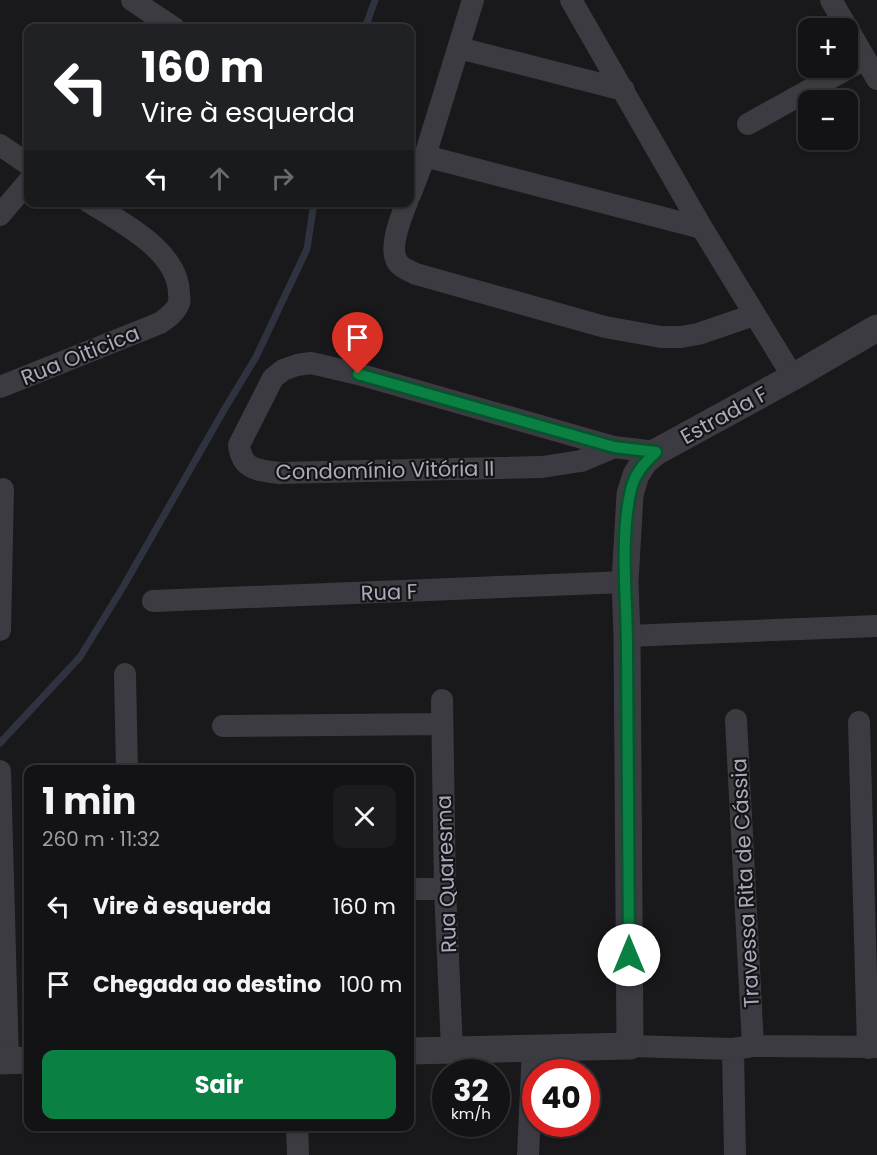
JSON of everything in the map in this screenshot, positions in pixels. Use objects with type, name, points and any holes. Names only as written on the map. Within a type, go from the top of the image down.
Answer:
[{"type":"street","points":[[132,0],[168,24]]},
{"type":"street","points":[[414,184],[473,0]]},
{"type":"street","points":[[571,0],[702,228],[793,377]]},
{"type":"street","points":[[831,0],[877,79]]},
{"type":"street","points":[[459,48],[624,90]]},
{"type":"street","points":[[748,124],[866,59]]},
{"type":"street","points":[[0,145],[24,161]]},
{"type":"street","points":[[424,156],[702,228]]},
{"type":"street","points":[[0,215],[24,187]]},
{"type":"street","name":"Rua Oiticica","points":[[0,387],[160,323],[171,315],[180,303],[179,284],[171,264],[129,228],[97,207]]},
{"type":"street","points":[[405,207],[393,248],[399,264],[416,274],[605,327],[661,337],[698,334],[754,315]]},
{"type":"street","name":"Estrada F","points":[[630,1046],[625,582],[630,494],[636,475],[656,452],[877,328]]},
{"type":"street","name":"Condomínio Vitória II","points":[[614,447],[580,461],[542,467],[279,473],[261,471],[245,464],[240,455],[239,445],[273,378],[283,370],[311,363],[358,374],[614,447],[656,452]]},
{"type":"street","points":[[0,630],[3,489]]},
{"type":"street","name":"Rua F","points":[[153,601],[625,582]]},
{"type":"street","points":[[627,636],[877,626]]},
{"type":"street","points":[[125,674],[127,765]]},
{"type":"street","name":"Rua Quaresma","points":[[442,700],[452,1049]]},
{"type":"street","name":"Travessa Rita de Cássia","points":[[735,1155],[743,1047],[736,720]]},
{"type":"street","points":[[414,1051],[630,1046],[873,1048],[869,750],[859,722]]},
{"type":"street","points":[[223,726],[442,724]]},
{"type":"street","points":[[0,771],[12,1060]]},
{"type":"street","points":[[414,889],[446,889]]},
{"type":"street","points":[[528,1155],[532,1047]]},
{"type":"street","points":[[297,1131],[298,1155]]},
{"type":"waterway","points":[[366,24],[375,0]]},
{"type":"waterway","points":[[0,743],[80,657],[123,587],[256,357],[307,249],[313,207]]},
{"type":"route","points":[[358,374],[614,447],[656,452],[636,475],[630,494],[627,528],[625,582],[629,955]]}]
